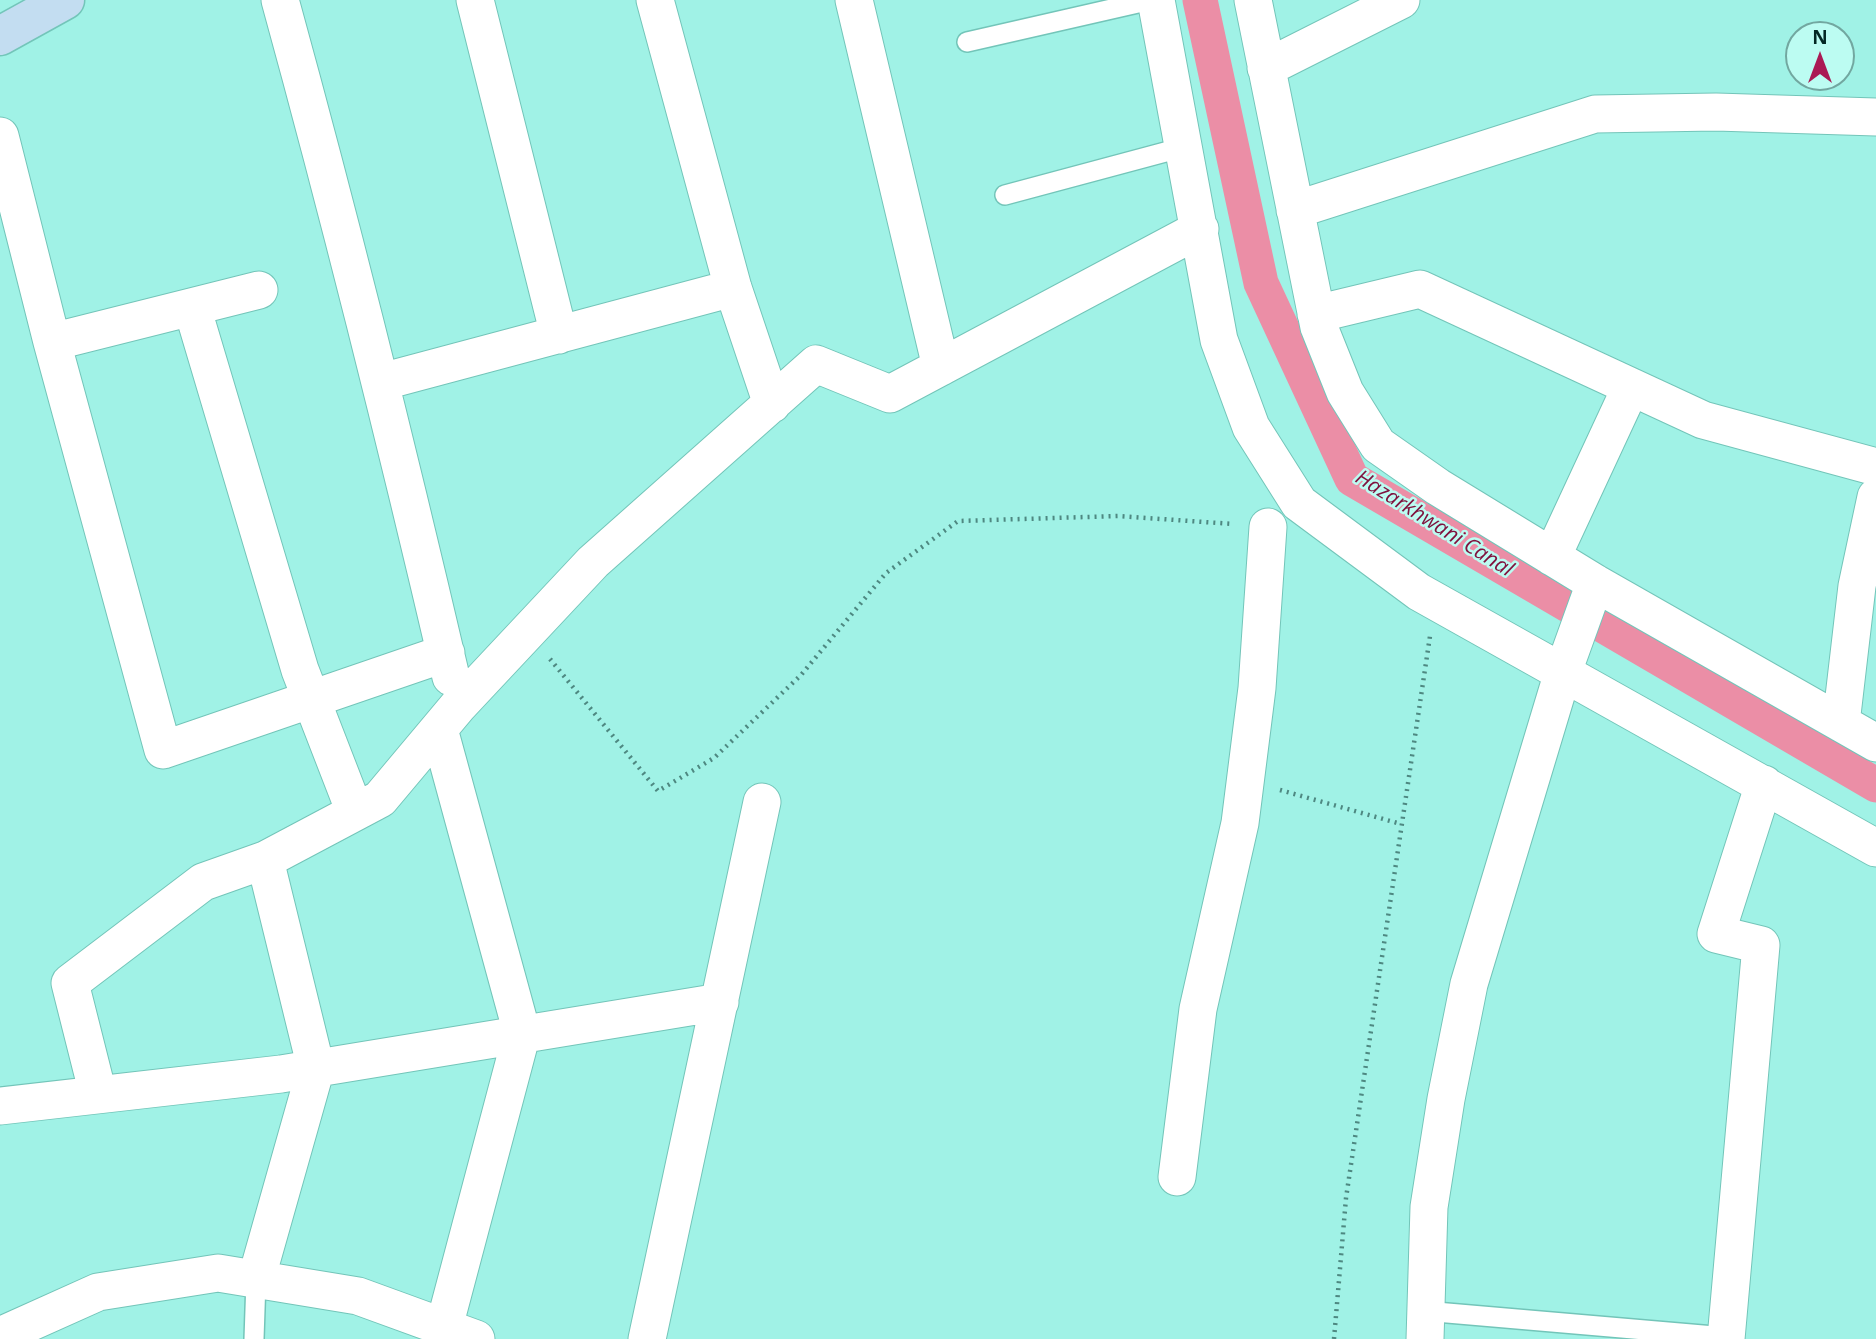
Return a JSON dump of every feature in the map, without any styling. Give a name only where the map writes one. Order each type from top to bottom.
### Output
[{"type":"street","points":[[0,36],[65,0]]},
{"type":"street","points":[[0,1336],[98,1292],[218,1273],[358,1296],[460,1333],[522,1033],[449,717],[446,653],[336,204],[280,0]]},
{"type":"street","points":[[475,0],[559,335]]},
{"type":"street","points":[[655,0],[733,288],[772,404]]},
{"type":"street","points":[[854,0],[941,367]]},
{"type":"street","points":[[1156,0],[1219,340],[1251,427],[1299,503],[1419,592],[1876,848]]},
{"type":"street","points":[[1253,0],[1319,327],[1345,392],[1378,445],[1438,487],[1595,584],[1876,743]]},
{"type":"street","points":[[1266,68],[1401,0]]},
{"type":"street","points":[[1295,210],[1595,114],[1716,112],[1876,117]]},
{"type":"street","points":[[0,136],[52,342],[163,750],[446,653]]},
{"type":"street","points":[[98,1094],[70,983],[203,882],[265,860],[380,799],[449,717],[593,562],[816,364],[890,394],[1200,229]]},
{"type":"street","points":[[381,382],[733,288]]},
{"type":"street","points":[[1316,314],[1420,289],[1703,420],[1876,467]]},
{"type":"street","points":[[52,342],[259,290]]},
{"type":"street","points":[[192,307],[300,670],[355,812]]},
{"type":"street","points":[[1552,557],[1631,387]]},
{"type":"street","points":[[1841,723],[1857,586],[1876,498]]},
{"type":"street","points":[[1177,1177],[1198,1009],[1240,823],[1256,688],[1268,527]]},
{"type":"street","points":[[1424,1325],[1429,1207],[1446,1099],[1469,984],[1564,671],[1595,584]]},
{"type":"street","points":[[1726,1338],[1761,945],[1716,934],[1764,784]]},
{"type":"street","points":[[647,1339],[762,802]]},
{"type":"street","points":[[256,1280],[316,1068],[265,860]]},
{"type":"street","points":[[0,1106],[281,1074],[720,1002]]},
{"type":"lane","points":[[967,42],[1150,0]]},
{"type":"lane","points":[[1005,195],[1184,147]]},
{"type":"lane","points":[[254,1339],[256,1280]]},
{"type":"lane","points":[[1424,1325],[1726,1338]]},
{"type":"path","points":[[528,631],[658,791],[714,758],[801,676],[886,573],[958,521],[1118,516],[1268,527]]},
{"type":"path","points":[[1334,1339],[1346,1198],[1436,601]]},
{"type":"path","points":[[1245,780],[1401,824]]},
{"type":"waterway","name":"Hazarkhwani Canal","points":[[1200,0],[1261,283],[1352,479],[1876,785]]}]
